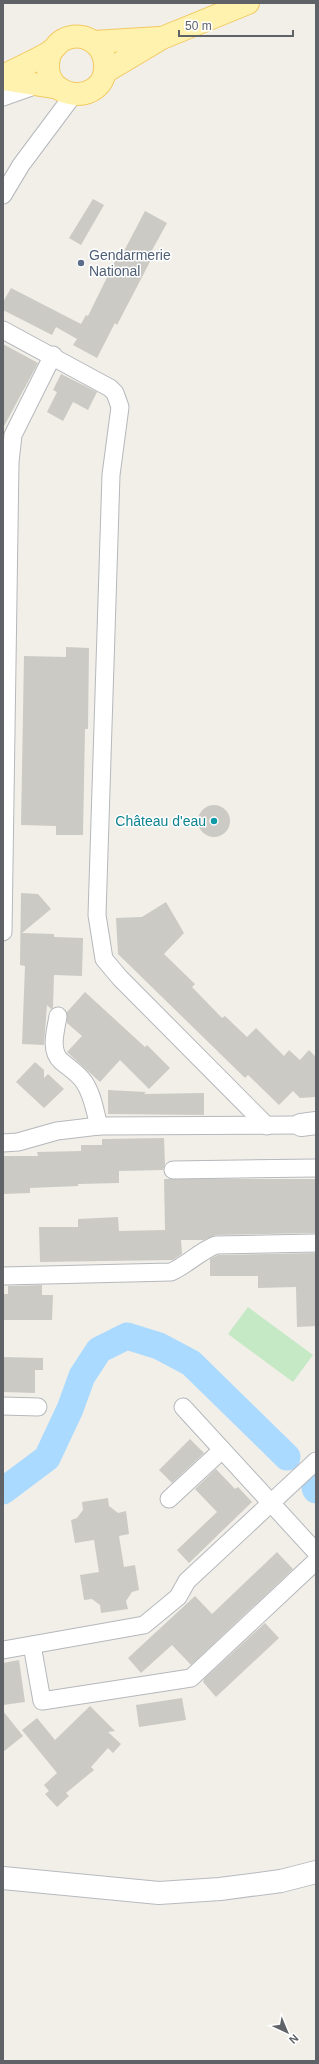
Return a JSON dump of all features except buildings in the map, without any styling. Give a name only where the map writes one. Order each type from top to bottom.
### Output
[{"type":"main road","points":[[3,79],[66,91],[90,91],[97,86],[105,72],[162,38],[248,3]]},
{"type":"main road","points":[[3,76],[51,51],[63,40],[71,37],[79,36],[94,42],[162,38]]},
{"type":"main road","points":[[94,42],[104,56],[105,72]]},
{"type":"main road","points":[[51,51],[48,59],[48,71],[53,82],[66,91]]},
{"type":"main road","points":[[3,1878],[159,1893],[220,1889],[281,1882],[316,1872]]},
{"type":"street","points":[[3,97],[37,85]]},
{"type":"street","points":[[3,195],[66,91]]},
{"type":"street","points":[[3,330],[110,388],[115,393],[120,407],[111,475],[98,907],[99,936],[104,959],[120,978],[267,1126]]},
{"type":"street","points":[[3,932],[4,779],[10,462],[13,435],[53,356]]},
{"type":"street","points":[[58,1016],[54,1045],[56,1052],[60,1060],[76,1072],[84,1082],[90,1094],[99,1126]]},
{"type":"street","points":[[3,1143],[18,1142],[57,1131],[99,1126],[267,1126],[309,1124]]},
{"type":"street","points":[[172,1170],[316,1168]]},
{"type":"street","points":[[3,1276],[171,1272],[184,1266],[207,1248],[216,1245],[316,1243]]},
{"type":"street","points":[[3,1406],[38,1407]]},
{"type":"street","points":[[183,1407],[316,1552]]},
{"type":"street","points":[[169,1499],[222,1450]]},
{"type":"street","points":[[3,1650],[144,1625],[178,1597],[186,1581],[316,1461]]},
{"type":"street","points":[[32,1645],[42,1701],[192,1678],[316,1561]]},
{"type":"green space","points":[[248,1307],[313,1355],[293,1382],[228,1334]]},
{"type":"waterway","points":[[3,1491],[47,1458],[70,1409],[82,1376],[99,1350],[127,1336],[159,1346],[191,1363],[287,1457]]},
{"type":"place","name":"Gendarmerie National","points":[[81,263]]},
{"type":"place","name":"Château d'eau","points":[[214,821]]}]
